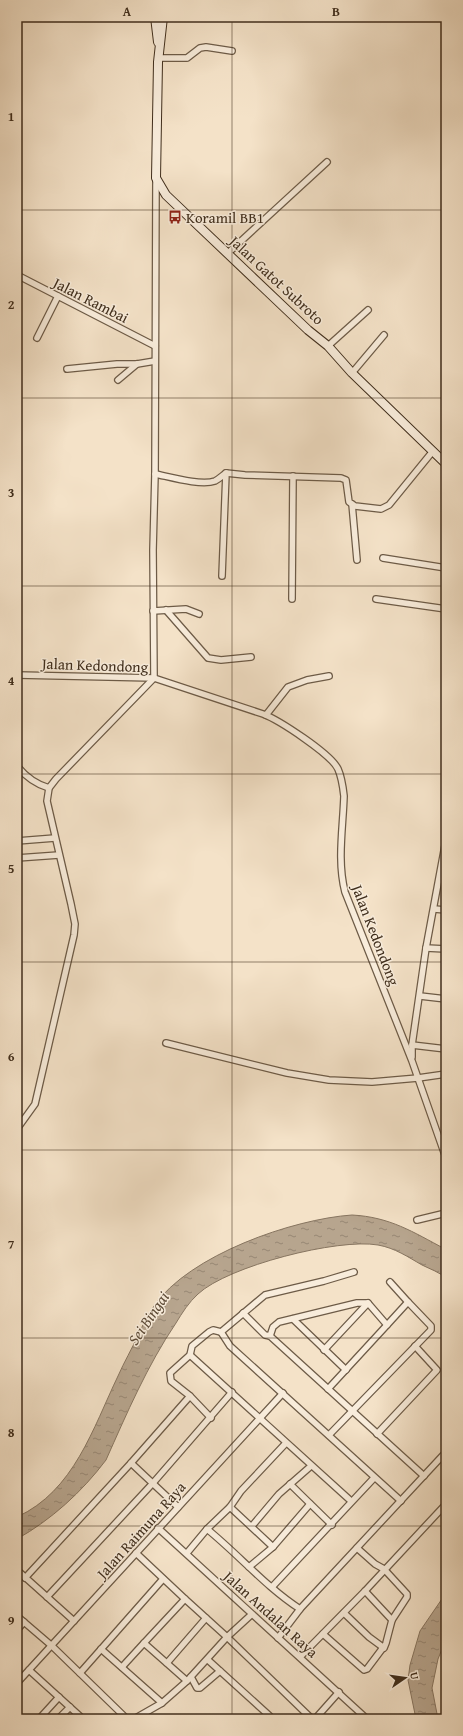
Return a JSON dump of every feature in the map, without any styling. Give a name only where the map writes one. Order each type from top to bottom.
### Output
[{"type":"main road","points":[[155,17],[159,57]]},
{"type":"main road","points":[[156,178],[159,57],[163,17]]},
{"type":"main road","name":"Jalan Gatot Subroto","points":[[156,178],[170,199],[308,330],[328,346],[352,373],[446,464]]},
{"type":"street","points":[[159,57],[187,58],[196,50],[206,47],[232,51]]},
{"type":"street","points":[[228,253],[327,162]]},
{"type":"street","points":[[17,1129],[35,1104],[74,935],[74,924],[47,801],[49,788],[90,742],[154,678],[153,611],[156,178]]},
{"type":"street","name":"Jalan Rambai","points":[[17,276],[155,346]]},
{"type":"street","points":[[37,338],[58,296]]},
{"type":"street","points":[[328,346],[368,310]]},
{"type":"street","points":[[352,373],[384,335]]},
{"type":"street","points":[[67,369],[117,364],[137,364],[155,361]]},
{"type":"street","points":[[118,380],[137,364]]},
{"type":"street","points":[[155,474],[197,482],[210,482],[217,480],[226,473],[245,476],[341,478],[346,480],[349,502],[354,506],[381,509],[387,507],[433,451]]},
{"type":"street","points":[[222,576],[226,473]]},
{"type":"street","points":[[292,476],[292,599]]},
{"type":"street","points":[[352,504],[357,560]]},
{"type":"street","points":[[383,558],[446,568]]},
{"type":"street","points":[[376,599],[446,609]]},
{"type":"street","points":[[153,611],[186,609],[199,614]]},
{"type":"street","points":[[166,610],[208,658],[221,660],[251,657]]},
{"type":"street","name":"Jalan Kedondong","points":[[17,675],[154,678],[266,715],[276,720],[322,753],[337,768],[343,786],[344,796],[341,878],[345,892],[412,1061],[446,1158]]},
{"type":"street","points":[[266,715],[288,687],[306,680],[329,676]]},
{"type":"street","points":[[17,766],[36,784],[49,788]]},
{"type":"street","points":[[17,841],[55,838]]},
{"type":"street","points":[[412,1061],[412,1045],[426,948],[446,840]]},
{"type":"street","points":[[17,858],[59,854]]},
{"type":"street","points":[[434,909],[446,910]]},
{"type":"street","points":[[426,948],[446,949]]},
{"type":"street","points":[[420,996],[446,999]]},
{"type":"street","points":[[166,1043],[287,1073],[329,1080],[372,1082],[446,1074]]},
{"type":"street","points":[[412,1045],[446,1049]]},
{"type":"street","points":[[417,1220],[446,1213]]},
{"type":"street","points":[[222,1332],[265,1295],[324,1281],[354,1272]]},
{"type":"street","points":[[329,1435],[432,1327],[390,1282]]},
{"type":"street","points":[[328,1389],[408,1302]]},
{"type":"street","points":[[270,1336],[273,1328],[279,1322],[357,1303],[368,1303],[387,1325]]},
{"type":"street","points":[[324,1350],[368,1303]]},
{"type":"street","points":[[243,1313],[265,1335],[270,1336],[424,1476]]},
{"type":"street","points":[[293,1319],[346,1370]]},
{"type":"street","points":[[211,1418],[190,1396],[173,1383],[170,1374],[190,1355],[192,1346],[205,1334],[213,1330],[222,1332],[230,1346],[401,1501]]},
{"type":"street","points":[[377,1434],[437,1370],[415,1346]]},
{"type":"street","points":[[190,1355],[351,1501]]},
{"type":"street","points":[[47,1597],[154,1483],[232,1392]]},
{"type":"street","name":"Jalan Raimuna Raya","points":[[17,1683],[282,1393]]},
{"type":"street","points":[[25,1578],[131,1463],[190,1396]]},
{"type":"street","points":[[187,1554],[207,1529],[230,1507],[241,1491],[286,1443]]},
{"type":"street","points":[[278,1638],[300,1609],[446,1452]]},
{"type":"street","points":[[131,1463],[178,1507]]},
{"type":"street","points":[[252,1526],[290,1484],[311,1466]]},
{"type":"street","points":[[272,1587],[332,1525],[351,1501],[374,1478]]},
{"type":"street","points":[[290,1484],[332,1525]]},
{"type":"street","points":[[249,1567],[273,1547],[310,1504]]},
{"type":"street","points":[[300,1657],[365,1591],[446,1504]]},
{"type":"street","points":[[230,1507],[273,1547]]},
{"type":"street","name":"Jalan Andalan Raya","points":[[158,1528],[251,1615],[300,1657],[367,1719]]},
{"type":"street","points":[[207,1529],[241,1557],[249,1567],[286,1600],[300,1609]]},
{"type":"street","points":[[323,1634],[364,1670],[367,1669],[386,1643],[392,1620],[407,1597],[407,1594],[384,1569],[375,1564],[357,1548]]},
{"type":"street","points":[[136,1553],[184,1599],[227,1637],[312,1719]]},
{"type":"street","points":[[17,1570],[74,1621]]},
{"type":"street","points":[[80,1673],[163,1579]]},
{"type":"street","points":[[365,1591],[392,1620]]},
{"type":"street","points":[[122,1667],[184,1599]]},
{"type":"street","points":[[344,1613],[382,1649]]},
{"type":"street","points":[[134,1719],[162,1703],[189,1679],[208,1660],[227,1637],[251,1615]]},
{"type":"street","points":[[17,1616],[52,1646],[129,1719]]},
{"type":"street","points":[[166,1663],[206,1618]]},
{"type":"street","points":[[17,1630],[24,1622]]},
{"type":"street","points":[[144,1643],[166,1663],[189,1679],[197,1688],[200,1688],[220,1671]]},
{"type":"street","points":[[102,1649],[162,1703]]},
{"type":"street","points":[[208,1660],[273,1719]]},
{"type":"street","points":[[29,1670],[83,1719]]},
{"type":"street","points":[[315,1719],[339,1692]]},
{"type":"street","points":[[39,1719],[59,1697]]},
{"type":"street","points":[[58,1719],[70,1707]]},
{"type":"water","name":"Sei Bingai","points":[[352,1215],[366,1216],[401,1226],[445,1249],[446,1278],[390,1248],[378,1245],[360,1244],[311,1250],[284,1256],[258,1264],[213,1284],[192,1300],[166,1339],[138,1390],[106,1460],[97,1472],[54,1514],[17,1539],[17,1517],[37,1506],[53,1491],[67,1475],[80,1456],[148,1316],[154,1306],[170,1288],[191,1271],[216,1256],[244,1243],[273,1232],[301,1224],[328,1218]]},
{"type":"water","points":[[446,1593],[446,1639],[438,1659],[432,1688],[438,1719],[416,1719],[408,1680],[410,1665],[420,1631]]},
{"type":"place","name":"Koramil BB1","points":[[175,217]]}]
